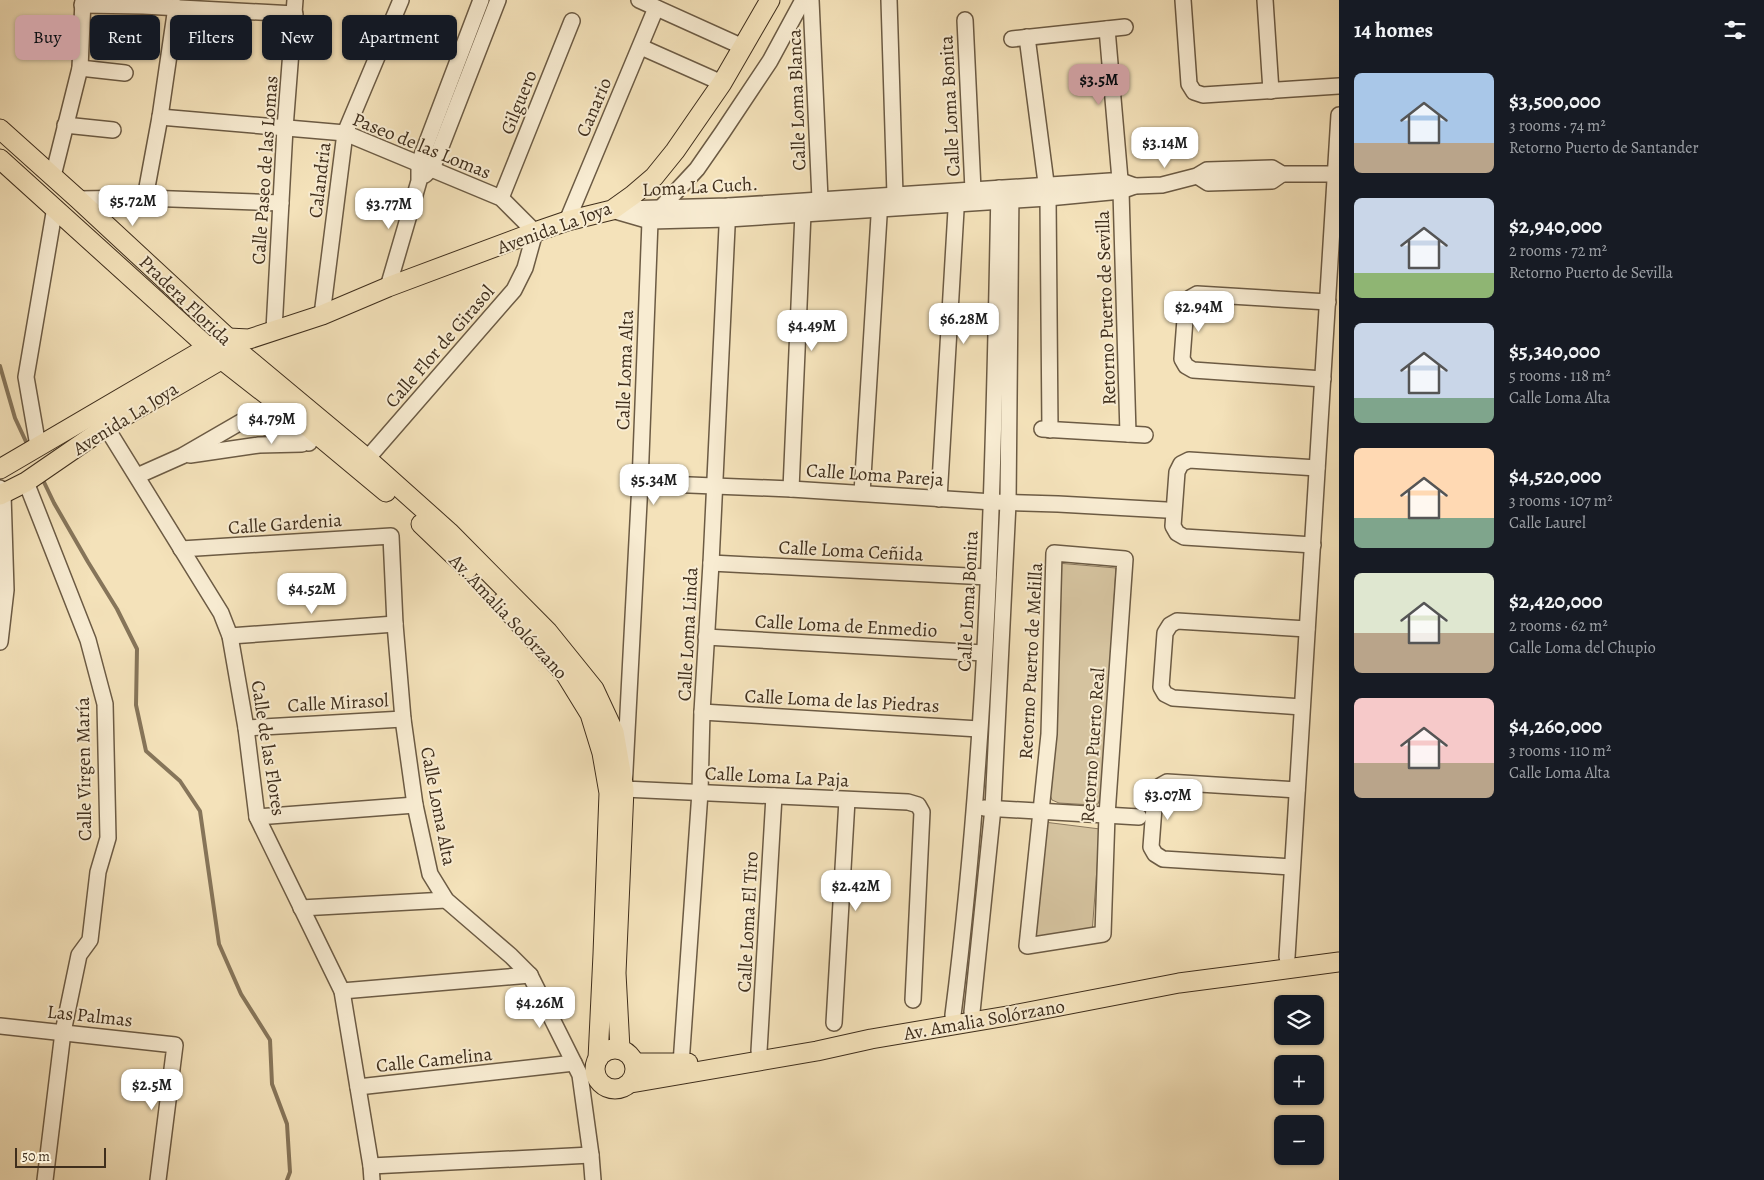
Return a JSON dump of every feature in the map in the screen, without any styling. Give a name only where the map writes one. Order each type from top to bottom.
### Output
[{"type":"main road","name":"Avenida La Joya","points":[[0,469],[33,449],[229,347],[322,315],[388,287],[535,232],[612,210],[654,177],[675,151],[722,83],[770,0]]},
{"type":"main road","name":"Pradera Florida","points":[[0,130],[78,198],[229,347]]},
{"type":"main road","name":"Pradera Florida","points":[[0,159],[55,207],[229,347]]},
{"type":"main road","name":"Avenida La Joya","points":[[1,492],[35,476],[229,347]]},
{"type":"main road","name":"Av. Amalia Solórzano","points":[[229,347],[363,455],[449,532],[548,632],[594,689],[614,732],[624,789],[616,973],[620,1050]]},
{"type":"main road","name":"Av. Amalia Solórzano","points":[[229,347],[308,427],[388,494],[438,540],[512,614],[566,675],[590,714],[602,752],[609,793],[598,1059]]},
{"type":"main road","name":"Av. Amalia Solórzano","points":[[635,1063],[681,1064],[972,1012],[1077,990],[1182,972],[1339,950]]},
{"type":"main road","name":"Av. Amalia Solórzano","points":[[631,1083],[1013,1015],[1180,983],[1339,962]]},
{"type":"main road","points":[[613,1049],[620,1050],[627,1052],[635,1063],[634,1077],[631,1083],[619,1089],[606,1087],[601,1083],[595,1072],[598,1059],[607,1051],[613,1049]]},
{"type":"street","name":"Calandria","points":[[322,315],[345,133],[401,0]]},
{"type":"street","points":[[426,166],[482,0]]},
{"type":"street","points":[[388,287],[419,181],[498,0]]},
{"type":"street","points":[[639,0],[743,47]]},
{"type":"street","points":[[650,221],[659,208],[697,168],[722,133],[770,61],[803,0]]},
{"type":"street","name":"Calle Loma Blanca","points":[[812,0],[820,199]]},
{"type":"street","points":[[889,0],[896,195]]},
{"type":"street","points":[[1183,0],[1189,84],[1194,92],[1203,95],[1339,86]]},
{"type":"street","points":[[1265,0],[1271,91]]},
{"type":"street","name":"Calle Paseo de las Lomas","points":[[53,176],[80,68],[83,2],[143,3],[176,8],[295,7],[285,128],[274,330]]},
{"type":"street","points":[[145,198],[160,117],[176,8]]},
{"type":"street","name":"Canario","points":[[567,222],[656,8]]},
{"type":"street","name":"Calle Loma Bonita","points":[[965,20],[973,190]]},
{"type":"street","name":"Gilguero","points":[[502,198],[572,21]]},
{"type":"street","points":[[1107,29],[1126,27]]},
{"type":"street","name":"Retorno Puerto de Sevilla","points":[[1128,434],[1126,186],[1107,29],[1019,38],[1047,191],[1046,429],[1128,434],[1145,435]]},
{"type":"street","points":[[640,47],[722,83]]},
{"type":"street","points":[[80,68],[125,74]]},
{"type":"street","points":[[1287,957],[1328,302],[1338,174],[1339,115]]},
{"type":"street","name":"Paseo de las Lomas","points":[[160,117],[345,133],[502,198],[535,232]]},
{"type":"street","points":[[65,125],[113,130]]},
{"type":"street","name":"Loma La Cuch.","points":[[612,210],[659,208],[803,214],[880,202],[1162,185],[1197,176],[1208,183],[1272,181],[1282,174],[1338,174]]},
{"type":"street","name":"Loma La Cuch.","points":[[612,210],[650,221],[820,199],[880,202],[896,195],[957,197],[973,190],[1005,194]]},
{"type":"street","name":"Calle Loma Bonita","points":[[953,1015],[975,807],[993,502],[1005,194]]},
{"type":"street","name":"Calle Loma Bonita","points":[[972,1012],[994,808],[1008,503],[1005,194]]},
{"type":"street","points":[[939,499],[957,197]]},
{"type":"street","points":[[78,198],[145,198],[281,204]]},
{"type":"street","points":[[862,493],[880,202]]},
{"type":"street","points":[[33,449],[26,377],[55,207]]},
{"type":"street","name":"Calle Loma Linda","points":[[681,1064],[700,792],[702,712],[728,212]]},
{"type":"street","points":[[791,489],[803,214]]},
{"type":"street","name":"Calle Loma Alta","points":[[624,789],[640,483],[650,221]]},
{"type":"street","name":"Calle Flor de Girasol","points":[[373,452],[514,290],[525,268],[535,232]]},
{"type":"street","points":[[1323,379],[1193,370],[1186,366],[1182,359],[1186,306],[1190,298],[1198,294],[1328,302]]},
{"type":"street","points":[[137,476],[182,456],[246,419],[309,443],[259,445],[182,456]]},
{"type":"street","name":"Calle de las Flores","points":[[106,427],[221,614],[230,636],[246,728],[257,817],[342,991],[372,1173]]},
{"type":"street","points":[[1313,546],[1184,537],[1177,533],[1173,526],[1177,472],[1181,464],[1189,460],[1318,468]]},
{"type":"street","name":"Calle Virgen María","points":[[35,476],[88,640],[105,704],[108,838],[98,872],[90,940],[79,954],[63,1032],[45,1180]]},
{"type":"street","name":"Calle Loma Pareja","points":[[640,483],[791,489],[1008,503],[1166,510]]},
{"type":"street","points":[[0,642],[3,590],[1,492]]},
{"type":"street","name":"Calle Loma Alta","points":[[391,536],[395,624],[403,719],[415,805],[430,874],[446,900],[511,956],[530,975],[580,1076],[593,1180]]},
{"type":"street","name":"Calle Gardenia","points":[[181,549],[391,536]]},
{"type":"street","name":"Retorno Puerto de Melilla","points":[[1040,811],[1049,734],[1054,553],[1125,559]]},
{"type":"street","name":"Retorno Puerto Real","points":[[1040,811],[1027,946],[1103,934],[1107,815],[1125,559]]},
{"type":"street","name":"Calle Loma Ceñida","points":[[711,563],[988,577]]},
{"type":"street","points":[[1302,707],[1172,698],[1165,694],[1161,687],[1165,633],[1177,621],[1307,629]]},
{"type":"street","points":[[230,636],[395,624]]},
{"type":"street","name":"Calle Loma de Enmedio","points":[[706,637],[984,653]]},
{"type":"street","name":"Calle Loma de las Piedras","points":[[702,712],[979,729]]},
{"type":"street","name":"Calle Mirasol","points":[[246,728],[403,719]]},
{"type":"street","points":[[1292,867],[1163,859],[1156,854],[1152,847],[1155,794],[1160,786],[1167,782],[1297,790]]},
{"type":"street","name":"Calle Loma La Paja","points":[[624,789],[908,802],[918,806],[922,812],[913,1000]]},
{"type":"street","name":"Calle Loma El Tiro","points":[[759,1051],[774,796]]},
{"type":"street","points":[[834,1023],[848,800]]},
{"type":"street","points":[[257,817],[415,805]]},
{"type":"street","points":[[975,807],[1139,817]]},
{"type":"street","points":[[301,908],[446,900]]},
{"type":"street","points":[[342,991],[530,975]]},
{"type":"street","name":"Las Palmas","points":[[0,1026],[175,1045],[158,1180]]},
{"type":"street","name":"Calle Camelina","points":[[358,1087],[574,1063]]},
{"type":"street","points":[[372,1173],[591,1155]]},
{"type":"shaded area","points":[[1057,563],[1116,568],[1105,751],[1100,798],[1098,804],[1093,805],[1059,803],[1052,800],[1050,795],[1056,734]]},
{"type":"shaded area","points":[[1044,822],[1100,829],[1092,933],[1033,941]]},
{"type":"waterway","points":[[0,366],[15,418],[28,446]]},
{"type":"waterway","points":[[42,478],[54,503],[117,609],[137,649],[136,705],[146,751],[180,781],[200,811],[219,944],[241,994],[270,1040],[272,1084],[287,1124],[290,1172],[287,1180]]}]
